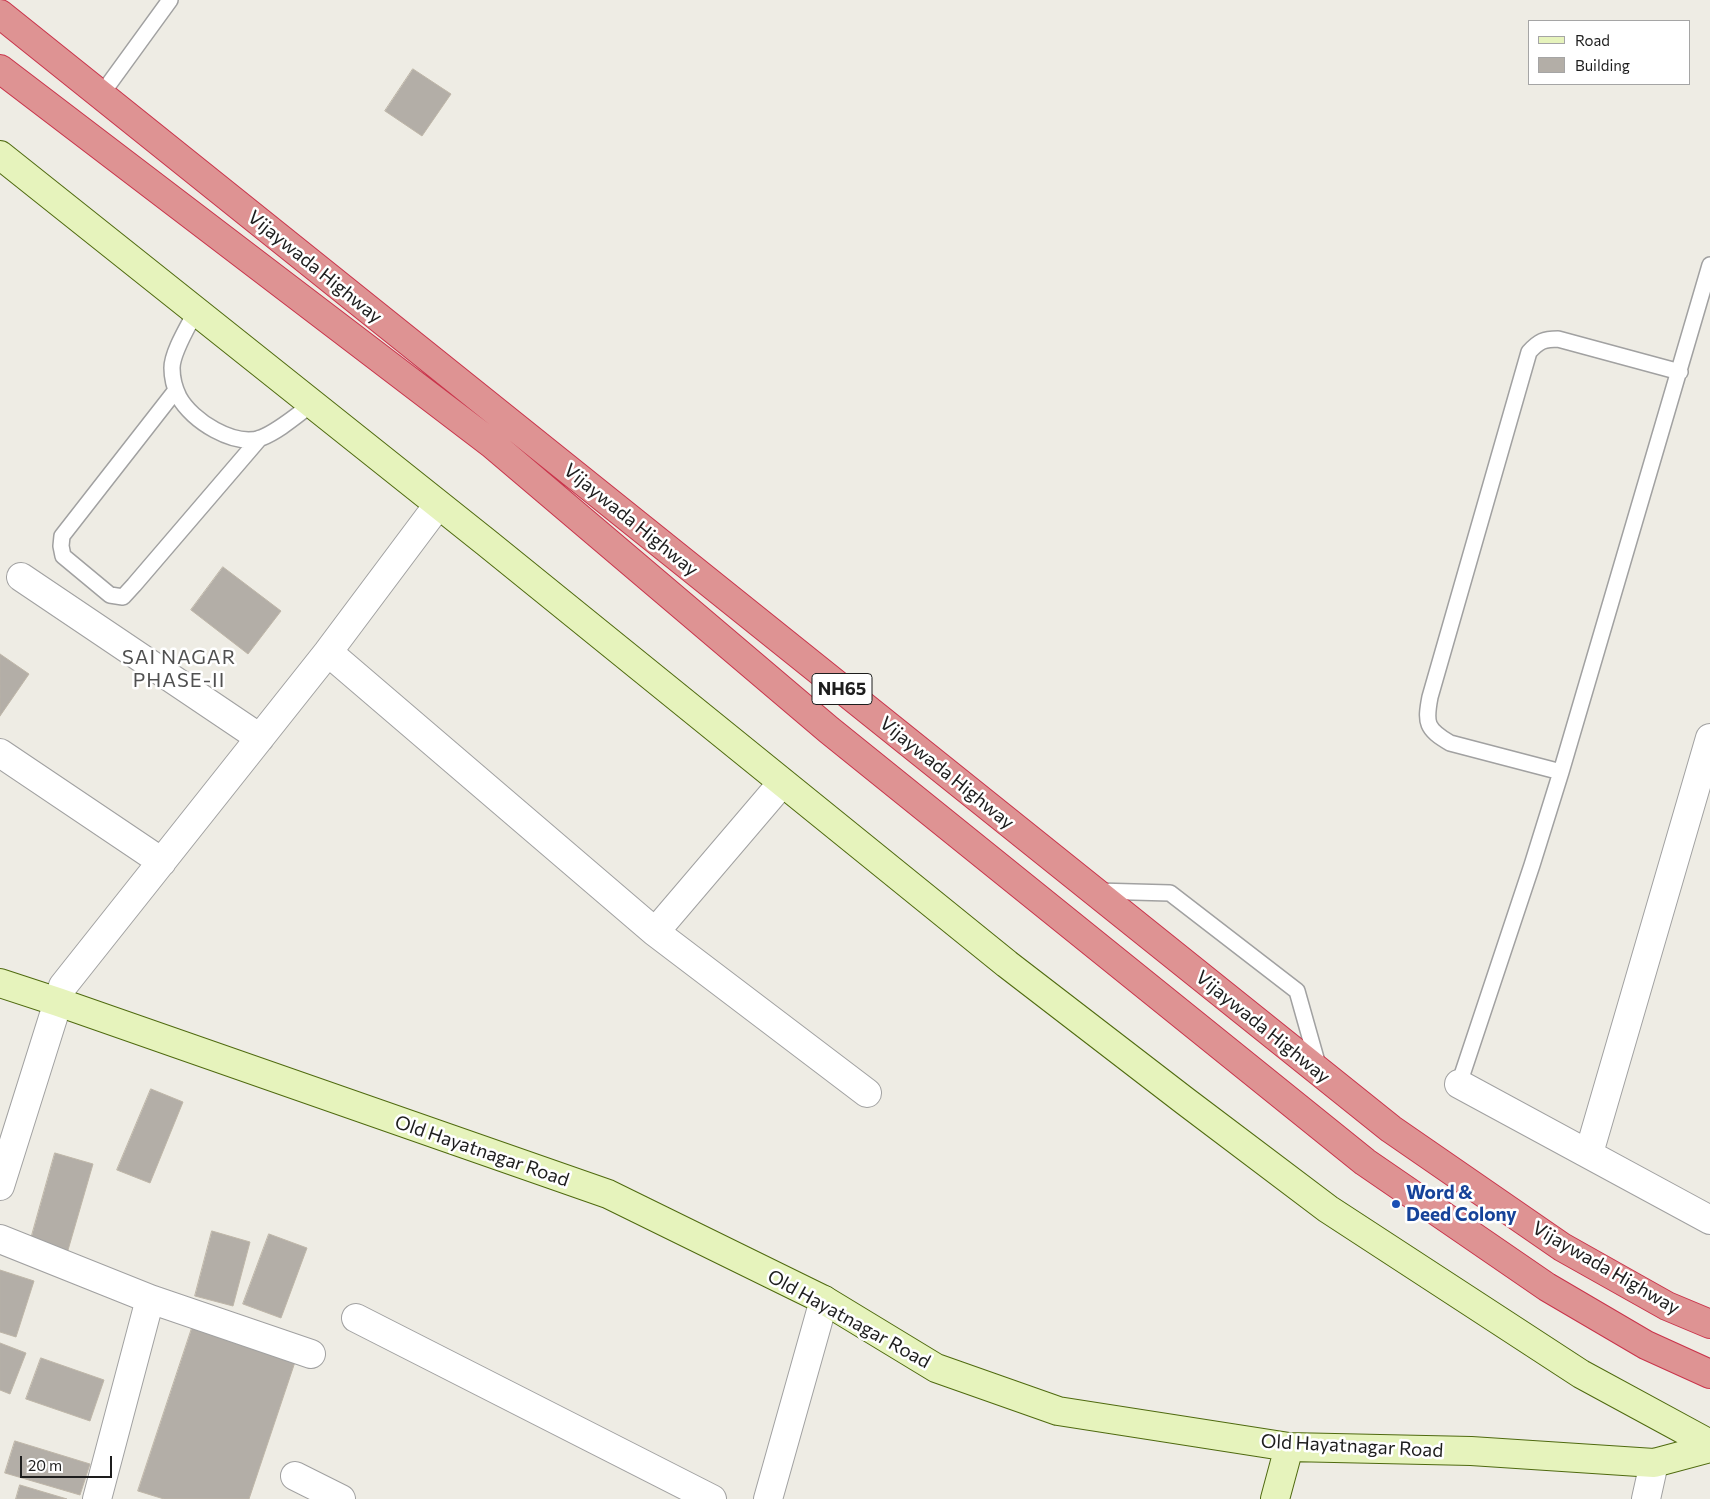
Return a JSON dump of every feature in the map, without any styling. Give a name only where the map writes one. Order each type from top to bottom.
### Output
[{"type":"highway","name":"Vijaywada Highway","points":[[0,14],[1390,1129],[1562,1247],[1667,1306],[1710,1324]]},
{"type":"highway","name":"Vijaywada Highway","points":[[0,69],[492,444],[829,730],[1365,1162],[1547,1287],[1646,1345],[1710,1374]]},
{"type":"street","points":[[0,155],[1007,964],[1328,1209],[1581,1374],[1710,1444]]},
{"type":"street","points":[[0,1186],[63,986],[328,652],[438,505]]},
{"type":"street","points":[[21,576],[260,738]]},
{"type":"street","points":[[328,652],[655,932],[867,1093]]},
{"type":"street","points":[[1589,1153],[1710,738]]},
{"type":"street","points":[[0,753],[162,862]]},
{"type":"street","points":[[655,932],[782,783]]},
{"type":"street","name":"Old Hayatnagar Road","points":[[0,983],[608,1194],[824,1300],[936,1368],[1058,1411],[1289,1447],[1472,1451],[1654,1462],[1710,1448]]},
{"type":"street","points":[[1459,1084],[1710,1220]]},
{"type":"street","points":[[0,1239],[150,1299],[311,1354]]},
{"type":"street","points":[[97,1499],[150,1299]]},
{"type":"street","points":[[768,1499],[824,1300]]},
{"type":"street","points":[[356,1318],[712,1499]]},
{"type":"street","points":[[1274,1499],[1289,1447]]},
{"type":"street","points":[[1646,1499],[1654,1462]]},
{"type":"street","points":[[295,1476],[341,1499]]},
{"type":"lane","points":[[102,95],[170,0]]},
{"type":"lane","points":[[1459,1084],[1561,772],[1680,372],[1710,264]]},
{"type":"lane","points":[[196,311],[176,352],[172,366],[176,390],[180,399],[192,413],[222,434],[246,440],[260,438],[276,430],[312,404]]},
{"type":"lane","points":[[1561,772],[1450,744],[1434,734],[1427,717],[1430,697],[1529,352],[1537,342],[1558,339],[1680,372]]},
{"type":"lane","points":[[176,390],[62,536],[63,556],[110,594],[123,596],[134,585],[260,438]]},
{"type":"lane","points":[[1093,890],[1170,893],[1297,990],[1320,1073]]},
{"type":"building","points":[[413,69],[451,94],[422,136],[385,111]]},
{"type":"building","points":[[223,567],[281,611],[248,654],[191,610]]},
{"type":"building","points":[[0,654],[29,674],[0,716]]},
{"type":"building","points":[[151,1089],[183,1102],[150,1183],[117,1170]]},
{"type":"building","points":[[55,1153],[93,1164],[66,1257],[29,1246]]},
{"type":"building","points":[[212,1231],[250,1242],[233,1306],[195,1296]]},
{"type":"building","points":[[269,1234],[307,1248],[281,1318],[243,1304]]},
{"type":"building","points":[[0,1270],[34,1281],[16,1337],[0,1332]]},
{"type":"building","points":[[192,1328],[295,1362],[249,1499],[164,1499],[138,1491]]},
{"type":"building","points":[[0,1343],[26,1353],[10,1394],[0,1390]]},
{"type":"building","points":[[41,1358],[104,1380],[90,1421],[26,1399]]},
{"type":"building","points":[[15,1441],[90,1464],[80,1495],[5,1473]]},
{"type":"building","points":[[20,1485],[67,1499],[16,1499]]},
{"type":"place","name":"Word & Deed Colony","points":[[1396,1204]]},
{"type":"district","name":"SAI NAGAR PHASE-II","points":[[179,668]]}]
